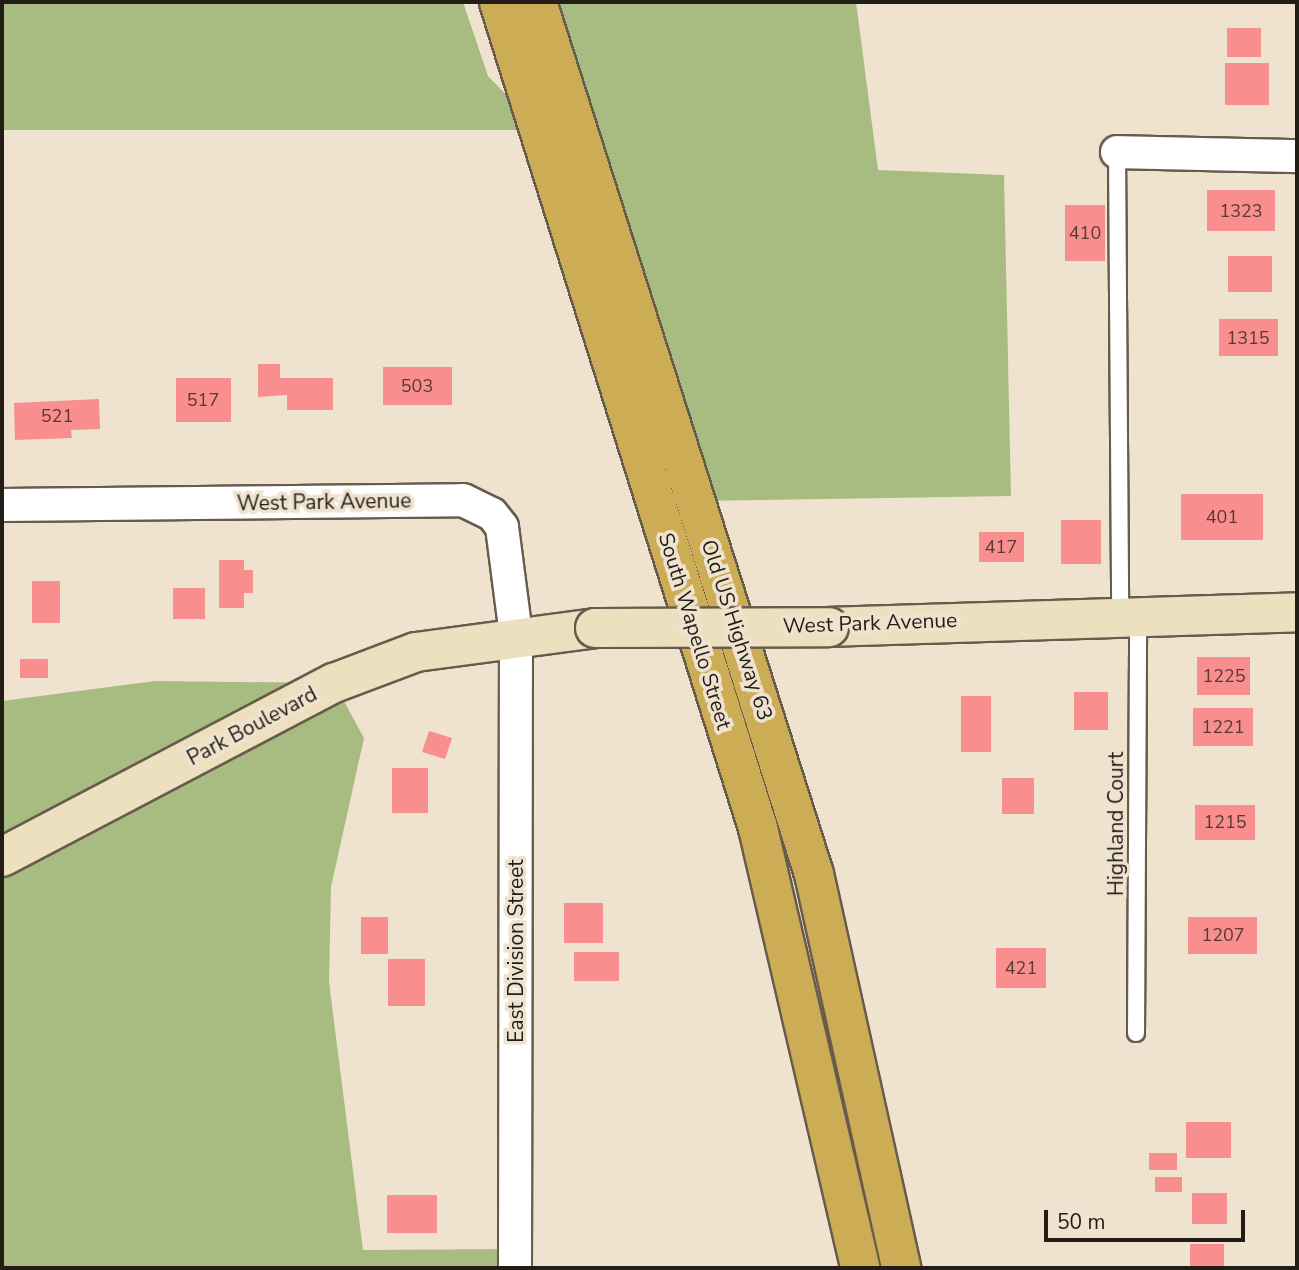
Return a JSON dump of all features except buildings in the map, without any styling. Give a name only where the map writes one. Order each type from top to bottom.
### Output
[{"type":"highway","name":"South Wapello Street","points":[[499,2],[758,828],[860,1268]]},
{"type":"highway","name":"Old US Highway 63","points":[[537,2],[814,874],[901,1268]]},
{"type":"main road","name":"West Park Avenue","points":[[516,635],[595,628],[829,627],[1297,612]]},
{"type":"main road","name":"Park Boulevard","points":[[2,857],[334,683],[416,652],[516,635]]},
{"type":"street","points":[[1117,152],[1297,156]]},
{"type":"street","name":"West Park Avenue","points":[[2,505],[463,500],[492,514],[502,527],[516,635]]},
{"type":"street","name":"East Division Street","points":[[515,1268],[516,635]]},
{"type":"lane","name":"Highland Court","points":[[1117,152],[1136,1033]]},
{"type":"green space","points":[[2,2],[463,2],[488,76],[540,130],[2,130]]},
{"type":"green space","points":[[537,2],[856,2],[878,170],[1004,175],[1011,496],[696,501]]},
{"type":"green space","points":[[155,681],[334,683],[364,738],[331,887],[329,982],[363,1250],[515,1249],[515,1268],[2,1268],[2,701]]}]
